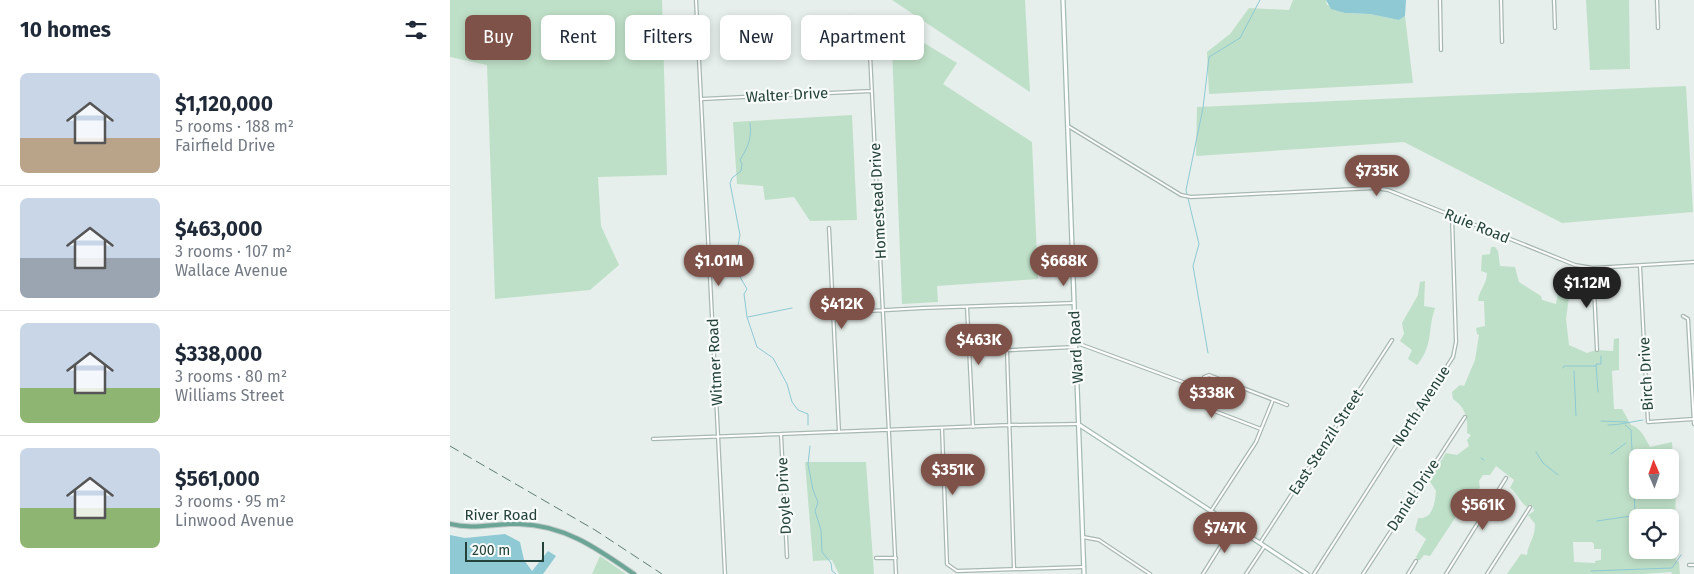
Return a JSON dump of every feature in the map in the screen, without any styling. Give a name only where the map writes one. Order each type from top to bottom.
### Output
[{"type":"main road","name":"Ward Road","points":[[1063,0],[1084,574]]},
{"type":"main road","points":[[1078,424],[1307,574]]},
{"type":"main road","name":"River Road","points":[[450,524],[460,527],[520,524],[552,528],[578,537],[634,574]]},
{"type":"street","name":"Witmer Road","points":[[696,0],[725,574]]},
{"type":"street","points":[[1440,0],[1441,50]]},
{"type":"street","points":[[1500,0],[1502,42]]},
{"type":"street","points":[[1554,0],[1555,28]]},
{"type":"street","points":[[1657,0],[1658,28]]},
{"type":"street","name":"Homestead Drive","points":[[870,60],[896,574]]},
{"type":"street","name":"Walter Drive","points":[[702,99],[872,91]]},
{"type":"street","name":"Ruie Road","points":[[1068,126],[1181,195],[1375,188],[1388,190],[1575,266],[1593,268],[1694,262]]},
{"type":"street","name":"North Avenue","points":[[1314,574],[1452,357],[1456,342],[1452,216]]},
{"type":"street","points":[[829,228],[839,432]]},
{"type":"street","name":"Birch Drive","points":[[1640,266],[1648,422],[1694,419]]},
{"type":"street","points":[[1593,268],[1597,350]]},
{"type":"street","points":[[833,313],[1074,303]]},
{"type":"street","points":[[967,307],[973,427]]},
{"type":"street","points":[[1682,316],[1688,319],[1694,424]]},
{"type":"street","name":"East Stenzil Street","points":[[1246,574],[1262,544],[1392,340]]},
{"type":"street","points":[[1076,343],[1199,388]]},
{"type":"street","points":[[970,352],[1076,347]]},
{"type":"street","points":[[1007,350],[1014,569]]},
{"type":"street","points":[[1261,429],[1196,404],[1195,401],[1204,377],[1209,375],[1287,406]]},
{"type":"street","points":[[1211,511],[1256,442],[1273,400]]},
{"type":"street","name":"Daniel Drive","points":[[1363,574],[1464,417]]},
{"type":"street","points":[[653,439],[1078,424]]},
{"type":"street","points":[[942,428],[947,564],[957,571],[1084,566]]},
{"type":"street","name":"Doyle Drive","points":[[781,434],[787,557]]},
{"type":"street","points":[[1446,574],[1506,478]]},
{"type":"street","points":[[1487,574],[1530,507]]},
{"type":"street","points":[[1203,574],[1233,526]]},
{"type":"street","points":[[1082,537],[1099,540],[1150,574]]},
{"type":"street","points":[[876,558],[896,558]]},
{"type":"street","points":[[1408,574],[1416,561]]},
{"type":"street","points":[[1689,565],[1694,565]]},
{"type":"green space","points":[[450,0],[662,0],[662,15],[625,15],[625,60],[664,60],[667,175],[598,177],[601,226],[619,265],[590,290],[495,299],[487,65],[450,57]]},
{"type":"green space","points":[[892,0],[1025,0],[1030,92],[924,21],[924,15],[914,15]]},
{"type":"green space","points":[[1293,0],[1326,0],[1327,5],[1345,13],[1370,14],[1399,20],[1405,16],[1413,83],[1209,94],[1207,52],[1230,34],[1249,8],[1289,10]]},
{"type":"green space","points":[[1586,0],[1629,0],[1630,69],[1590,70]]},
{"type":"green space","points":[[924,43],[957,63],[943,84],[1032,142],[1038,279],[937,286],[938,302],[902,304],[892,60],[924,60]]},
{"type":"green space","points":[[1686,86],[1693,212],[1562,223],[1404,142],[1196,156],[1197,107]]},
{"type":"green space","points":[[852,115],[857,220],[810,221],[794,197],[765,200],[763,186],[737,184],[733,122]]},
{"type":"green space","points":[[1491,247],[1495,247],[1498,251],[1500,266],[1515,267],[1519,282],[1541,296],[1542,300],[1556,304],[1559,287],[1570,290],[1566,319],[1569,345],[1587,353],[1596,350],[1613,351],[1614,339],[1619,338],[1619,370],[1612,371],[1614,409],[1622,409],[1631,425],[1640,431],[1650,447],[1672,442],[1672,449],[1629,449],[1629,499],[1676,499],[1675,509],[1629,509],[1629,559],[1676,559],[1679,562],[1680,574],[1672,574],[1671,572],[1643,574],[1507,574],[1521,554],[1527,555],[1535,524],[1528,515],[1534,511],[1530,504],[1527,507],[1522,503],[1510,488],[1514,480],[1496,466],[1490,475],[1483,475],[1479,481],[1480,488],[1470,496],[1472,503],[1461,509],[1430,556],[1424,555],[1420,560],[1417,560],[1416,557],[1426,539],[1415,530],[1418,518],[1423,518],[1430,513],[1435,500],[1436,491],[1429,480],[1446,453],[1457,455],[1469,446],[1467,440],[1471,435],[1467,433],[1465,414],[1461,406],[1453,399],[1452,392],[1460,385],[1464,386],[1475,360],[1479,335],[1476,328],[1485,326],[1484,301],[1478,301],[1487,273],[1481,271],[1482,255],[1490,254]],"holes":[[[1573,542],[1592,542],[1594,549],[1601,549],[1601,560],[1595,561],[1595,563],[1574,562]]]},
{"type":"green space","points":[[1425,281],[1424,306],[1435,308],[1428,344],[1417,365],[1408,359],[1412,350],[1400,341],[1404,334],[1402,323],[1418,295],[1420,282]]},
{"type":"green space","points":[[805,462],[866,462],[874,574],[839,574],[832,560],[813,561]]},
{"type":"green space","points":[[600,556],[626,574],[592,574]]},
{"type":"water","points":[[1326,0],[1406,0],[1405,16],[1399,20],[1370,14],[1345,13],[1331,9]]},
{"type":"water","points":[[505,534],[520,542],[524,560],[532,571],[548,551],[556,556],[543,574],[450,574],[450,535],[465,538]]},
{"type":"waterway","points":[[1208,353],[1193,266],[1199,244],[1186,190],[1203,108],[1209,57],[1240,38],[1260,0]]},
{"type":"waterway","points":[[750,123],[749,142],[740,160],[742,164],[741,171],[732,178],[730,183],[740,235],[736,256],[740,277],[747,289],[744,294],[747,317],[757,347],[773,358],[787,384],[792,402],[798,410],[808,414],[808,425]]},
{"type":"waterway","points":[[748,317],[792,308]]},
{"type":"waterway","points":[[1598,392],[1596,364],[1601,364],[1601,356]]},
{"type":"waterway","points":[[1563,368],[1564,366],[1596,366]]},
{"type":"waterway","points":[[1574,371],[1576,416]]},
{"type":"waterway","points":[[1608,425],[1643,420]]},
{"type":"waterway","points":[[1601,421],[1627,422]]},
{"type":"waterway","points":[[1597,521],[1631,516],[1635,511],[1631,430],[1625,425]]},
{"type":"waterway","points":[[1611,454],[1626,443]]},
{"type":"waterway","points":[[810,446],[808,464],[813,490],[818,502],[815,511],[821,530],[822,552],[831,563],[832,571],[836,574]]},
{"type":"waterway","points":[[1536,452],[1543,463],[1558,475]]},
{"type":"waterway","points":[[1591,571],[1672,568],[1681,555]]},
{"type":"railway","points":[[450,446],[595,530],[662,574]]}]
